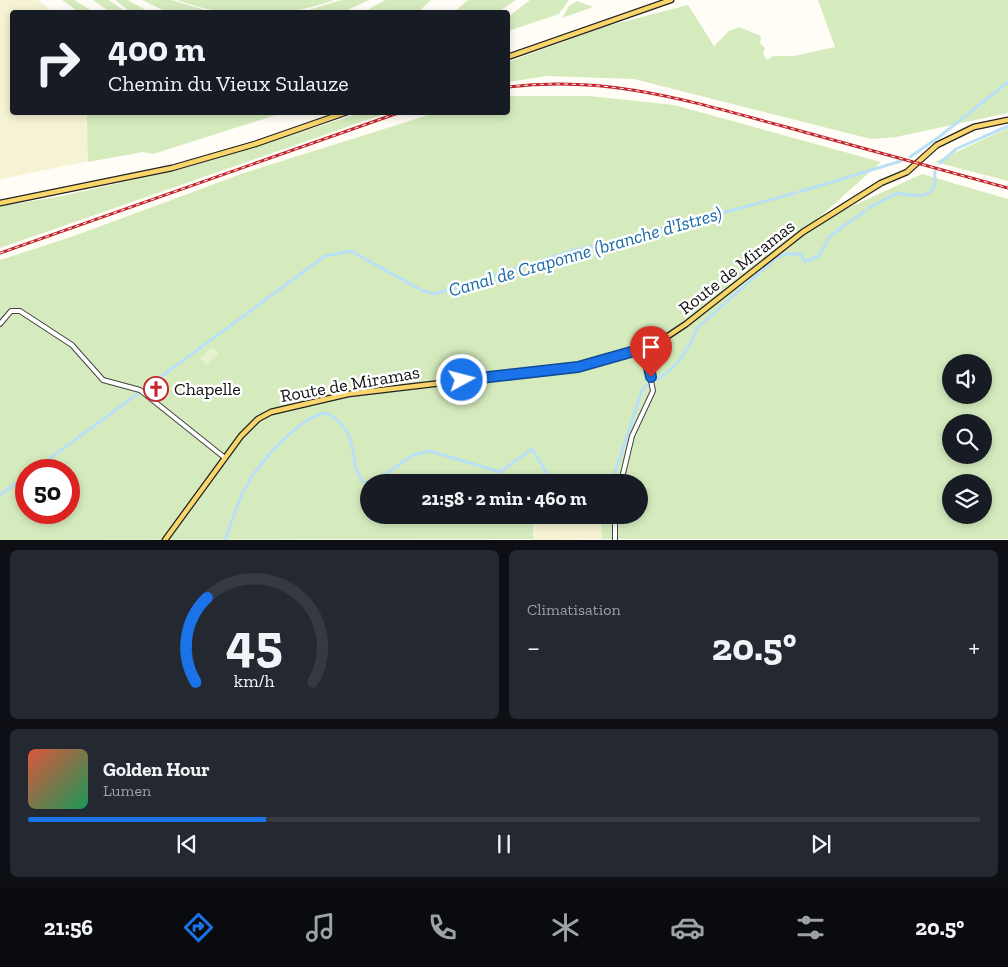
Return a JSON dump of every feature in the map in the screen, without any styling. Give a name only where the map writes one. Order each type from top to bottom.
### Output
[{"type":"main road","points":[[510,56],[672,0]]},
{"type":"main road","points":[[0,203],[172,168],[255,144],[338,115]]},
{"type":"main road","name":"Route de Miramas","points":[[165,540],[224,458],[258,419],[290,406],[385,389],[578,367],[645,348],[669,337],[803,232],[882,183],[906,172],[937,145],[974,127],[1008,120]]},
{"type":"street","points":[[0,324],[11,312],[20,311],[72,345],[103,380],[141,391],[224,458]]},
{"type":"street","points":[[623,474],[632,436],[653,391],[645,348]]},
{"type":"street","points":[[615,524],[615,540]]},
{"type":"shaded area","points":[[0,0],[38,0],[50,10],[10,10],[10,115],[88,115],[89,161],[0,179]]},
{"type":"shaded area","points":[[533,524],[601,524],[602,539],[533,540]]},
{"type":"green space","points":[[62,0],[74,0],[91,10],[76,10]]},
{"type":"green space","points":[[93,0],[109,0],[123,10],[107,10]]},
{"type":"green space","points":[[115,0],[128,0],[146,10],[128,10]]},
{"type":"green space","points":[[142,0],[172,0],[204,10],[163,10]]},
{"type":"green space","points":[[177,0],[334,0],[296,10],[212,10]]},
{"type":"green space","points":[[341,0],[369,0],[347,10],[308,10]]},
{"type":"green space","points":[[385,0],[431,0],[420,10],[368,10]]},
{"type":"green space","points":[[468,0],[516,0],[501,10],[456,10]]},
{"type":"green space","points":[[530,0],[569,0],[559,14],[510,30],[510,15]]},
{"type":"green space","points":[[818,0],[1008,0],[1008,113],[896,137],[871,139],[634,79],[547,76],[510,82],[510,61],[607,26],[688,5],[714,46],[729,31],[739,27],[761,36],[760,43],[765,48],[763,54],[767,60],[773,56],[794,56],[835,47]]},
{"type":"green space","points":[[577,1],[593,7],[562,18],[569,6]]},
{"type":"green space","points":[[510,96],[589,96],[674,105],[881,162],[811,225],[922,174],[1008,199],[1008,539],[602,539],[601,524],[648,524],[648,474],[360,474],[360,524],[533,524],[533,539],[0,540],[0,260],[74,236],[244,173],[429,115],[510,115]]},
{"type":"green space","points":[[87,115],[276,115],[153,154],[143,152],[88,162]]},
{"type":"green space","points":[[355,115],[381,115],[0,248],[0,206],[57,197],[182,169]]},
{"type":"green space","points":[[1008,128],[1008,181],[935,162]]},
{"type":"green space","points":[[213,347],[219,354],[207,365],[200,358]]},
{"type":"waterway","name":"Canal de Craponne (branche d'Istres)","points":[[910,157],[939,137],[1008,82]]},
{"type":"waterway","points":[[940,163],[956,149],[1008,126]]},
{"type":"waterway","name":"Canal de Craponne (branche d'Istres)","points":[[799,192],[901,161]]},
{"type":"waterway","points":[[869,208],[897,193],[925,195],[933,189],[935,171]]},
{"type":"waterway","name":"Canal de Craponne (branche d'Istres)","points":[[49,459],[325,256],[351,251],[423,291],[435,294],[571,251],[638,236],[795,193]]},
{"type":"waterway","points":[[654,381],[675,365],[690,344],[697,328],[776,258],[786,254],[801,254],[805,262],[819,256],[830,236],[865,211]]},
{"type":"waterway","points":[[615,474],[642,390],[649,383]]},
{"type":"waterway","points":[[225,540],[248,482],[267,457],[306,421],[326,413],[339,421],[351,441],[360,478]]},
{"type":"waterway","points":[[386,474],[413,455],[430,451],[500,472],[532,449],[547,474]]},
{"type":"waterway","name":"Canal de Craponne (branche d'Istres)","points":[[0,495],[15,484]]},
{"type":"railway","points":[[510,87],[545,84],[580,85],[649,93],[716,108],[1008,188]]},
{"type":"railway","points":[[0,253],[392,115]]},
{"type":"place","name":"Chapelle","points":[[156,389]]},
{"type":"route","points":[[462,380],[578,367],[645,348],[651,377]]}]
